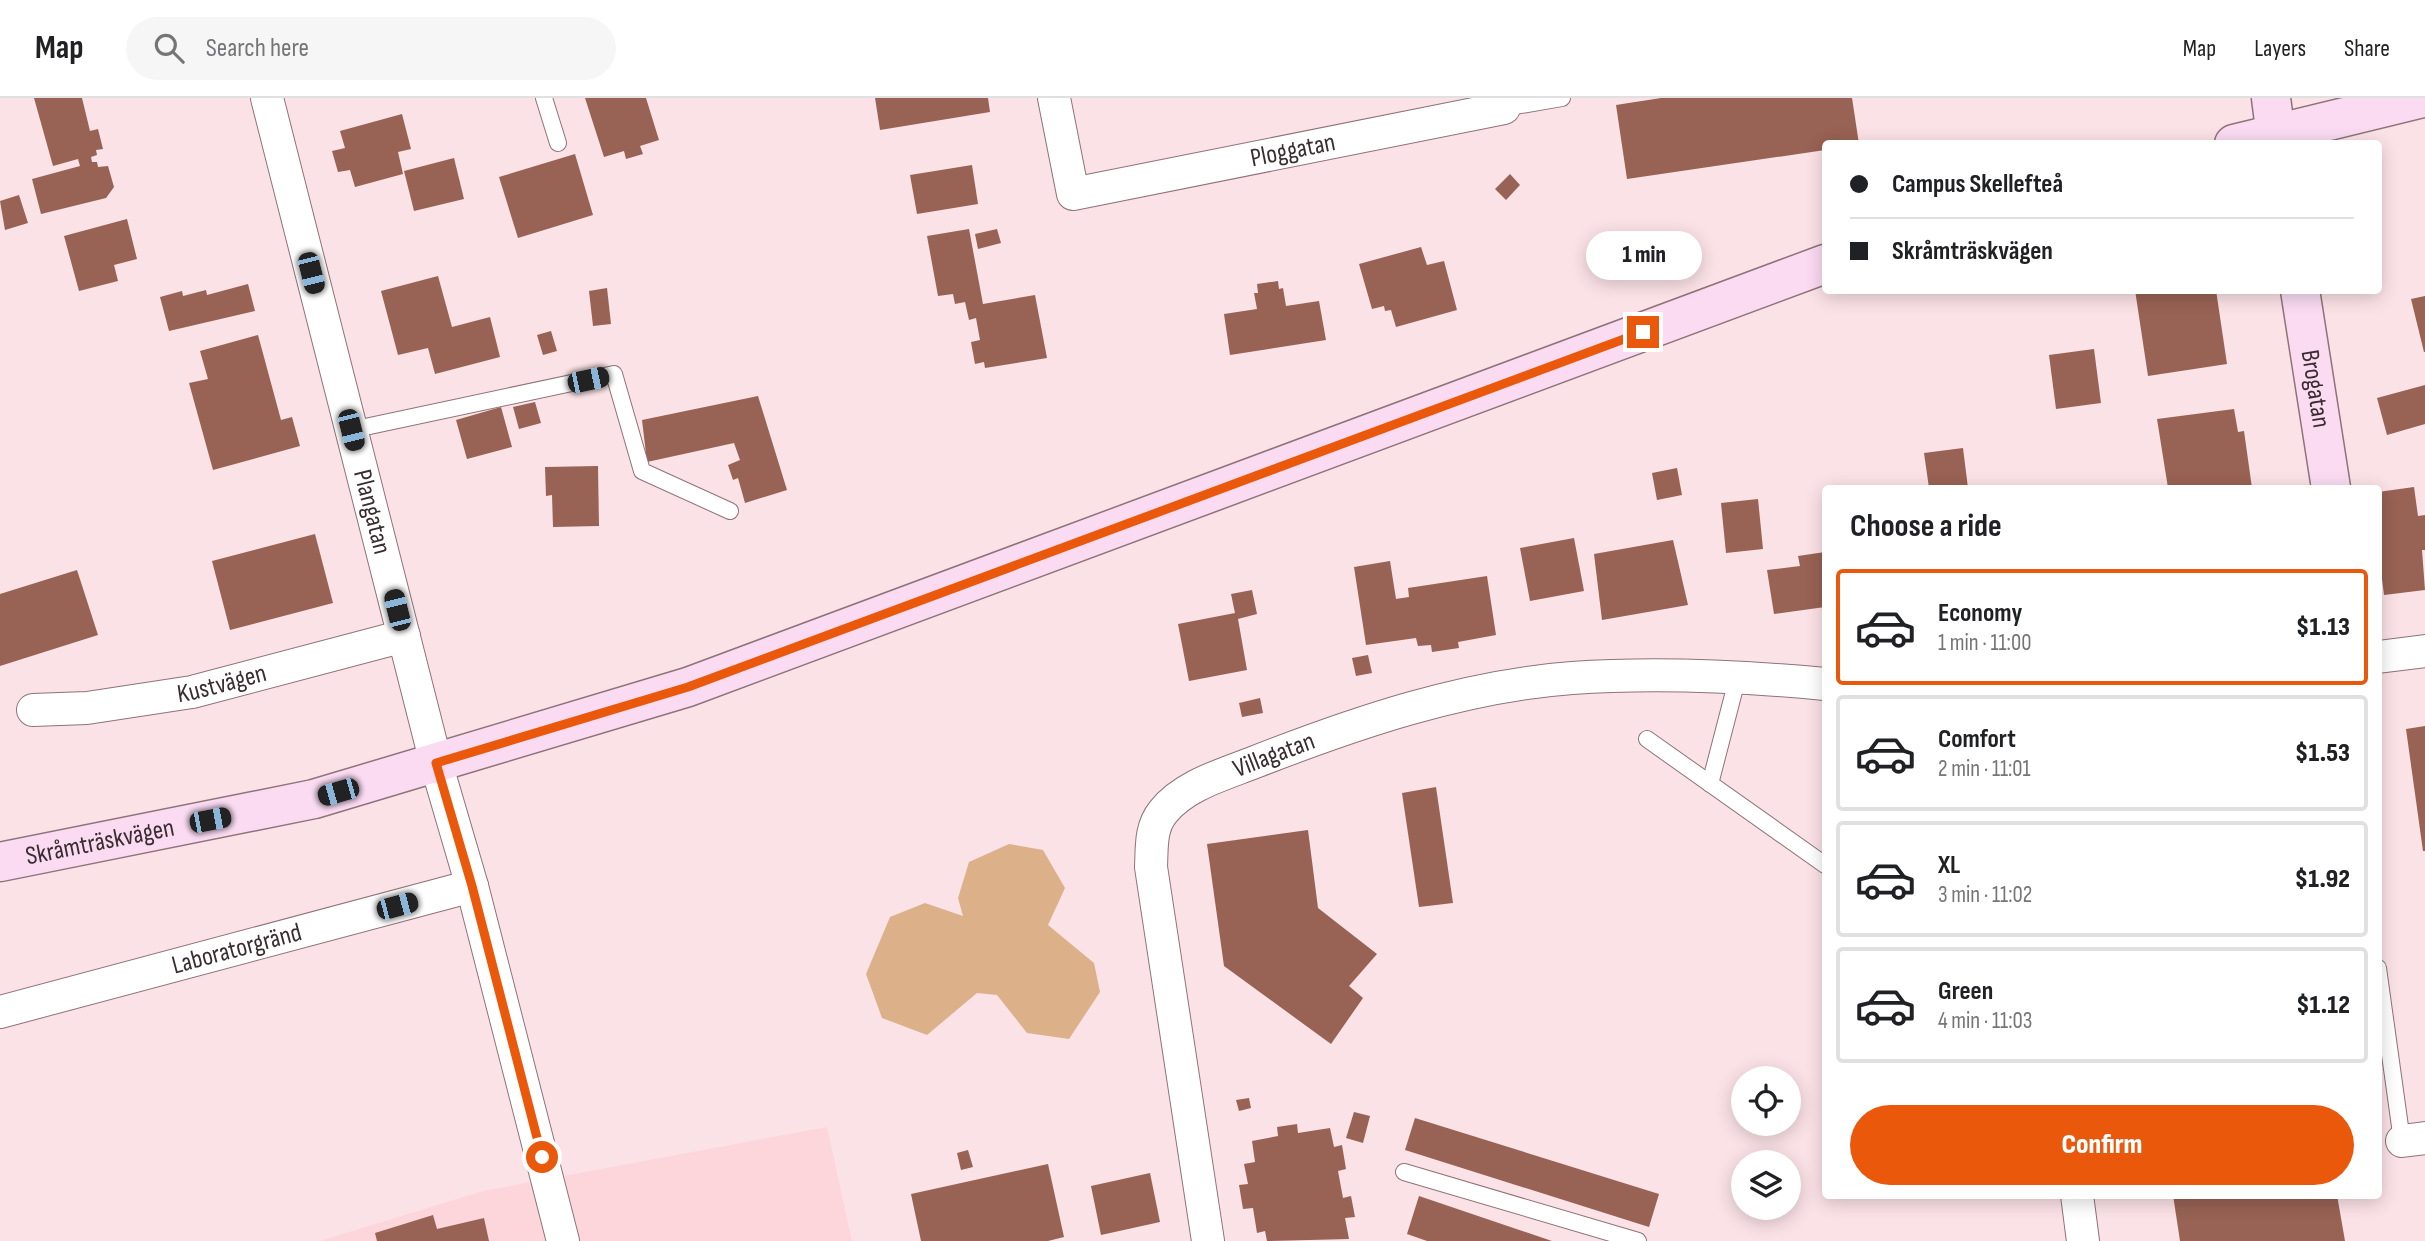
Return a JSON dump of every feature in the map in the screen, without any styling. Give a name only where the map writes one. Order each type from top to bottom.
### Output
[{"type":"main road","points":[[2243,140],[2275,125],[2423,98]]},
{"type":"main road","name":"Skråmträskvägen","points":[[0,862],[314,799],[688,687],[1822,265]]},
{"type":"main road","name":"Brogatan","points":[[2301,294],[2331,485]]},
{"type":"street","name":"Plangatan","points":[[267,98],[436,763],[472,886],[564,1241]]},
{"type":"street","name":"Ploggatan","points":[[1054,98],[1073,194],[1505,103]]},
{"type":"street","name":"Kustvägen","points":[[33,710],[88,708],[192,692],[404,636]]},
{"type":"street","points":[[2382,656],[2425,651]]},
{"type":"street","name":"Villagatan","points":[[1208,1241],[1151,867],[1153,829],[1163,811],[1187,791],[1315,739],[1382,717],[1484,692],[1569,678],[1669,674],[1738,676],[1822,684]]},
{"type":"street","name":"Laboratorgränd","points":[[0,1012],[472,886]]},
{"type":"street","points":[[2078,1199],[2083,1241]]},
{"type":"lane","points":[[544,98],[558,143]]},
{"type":"lane","points":[[1505,103],[1562,98]]},
{"type":"lane","points":[[351,430],[614,374],[642,471],[730,511]]},
{"type":"lane","points":[[1710,784],[1738,676]]},
{"type":"lane","points":[[1647,739],[1822,863]]},
{"type":"lane","points":[[2382,987],[2414,1139]]},
{"type":"lane","points":[[1404,1171],[1638,1241]]},
{"type":"shaded area","points":[[1009,844],[1043,850],[1065,888],[1048,925],[1094,963],[1100,992],[1069,1039],[1027,1033],[997,995],[977,993],[927,1035],[882,1018],[866,974],[890,917],[925,903],[963,916],[958,898],[969,862]]},
{"type":"shaded area","points":[[827,1127],[852,1241],[320,1241],[483,1191]]},
{"type":"building","points":[[34,98],[82,98],[90,131],[98,129],[103,149],[96,150],[97,155],[91,157],[92,162],[97,162],[98,167],[108,166],[114,187],[106,198],[41,214],[32,179],[80,166],[78,159],[53,166]]},
{"type":"building","points":[[585,98],[646,98],[659,140],[640,146],[643,154],[626,159],[624,151],[604,157]]},
{"type":"building","points":[[875,98],[988,98],[990,112],[880,130]]},
{"type":"building","points":[[1661,98],[1852,98],[1858,140],[1822,140],[1822,150],[1627,179],[1616,105]]},
{"type":"building","points":[[402,114],[411,149],[398,152],[403,174],[355,187],[350,170],[338,172],[332,151],[345,148],[340,131]]},
{"type":"building","points":[[575,154],[593,215],[518,238],[499,177]]},
{"type":"building","points":[[454,158],[464,199],[414,211],[404,171]]},
{"type":"building","points":[[972,165],[978,204],[917,214],[910,175]]},
{"type":"building","points":[[1510,174],[1520,185],[1506,200],[1495,189]]},
{"type":"building","points":[[19,195],[28,223],[5,230],[0,201]]},
{"type":"building","points":[[127,219],[137,259],[114,265],[118,281],[79,291],[64,236]]},
{"type":"building","points":[[969,229],[983,304],[1035,295],[1047,358],[985,368],[984,362],[975,364],[971,342],[980,340],[976,318],[969,320],[965,302],[955,304],[953,294],[938,296],[927,236]]},
{"type":"building","points":[[997,229],[1001,243],[978,249],[975,234]]},
{"type":"building","points":[[1421,247],[1427,265],[1444,261],[1457,310],[1396,327],[1391,310],[1385,311],[1384,306],[1372,309],[1359,264]]},
{"type":"building","points":[[438,276],[452,327],[490,317],[500,357],[435,374],[428,348],[398,355],[381,291]]},
{"type":"building","points":[[1278,281],[1279,289],[1283,288],[1286,306],[1319,301],[1326,340],[1230,355],[1224,314],[1257,309],[1254,293],[1258,293],[1257,284]]},
{"type":"building","points":[[248,284],[255,311],[169,331],[160,297],[182,291],[183,296],[206,290],[207,295]]},
{"type":"building","points":[[607,288],[611,324],[593,326],[589,291]]},
{"type":"building","points":[[2136,294],[2217,294],[2227,364],[2148,376]]},
{"type":"building","points":[[2425,296],[2425,352],[2424,352],[2411,299]]},
{"type":"building","points":[[551,331],[557,351],[543,355],[537,335]]},
{"type":"building","points":[[258,335],[281,420],[292,417],[300,446],[213,470],[189,383],[208,379],[200,351]]},
{"type":"building","points":[[2094,349],[2101,403],[2056,409],[2049,355]]},
{"type":"building","points":[[2425,385],[2425,424],[2387,435],[2377,398]]},
{"type":"building","points":[[758,396],[787,490],[745,503],[738,478],[733,480],[728,465],[740,460],[734,443],[647,462],[642,420]]},
{"type":"building","points":[[535,402],[541,423],[519,429],[513,407]]},
{"type":"building","points":[[501,407],[512,447],[467,459],[456,420]]},
{"type":"building","points":[[2234,409],[2238,432],[2244,431],[2252,485],[2168,485],[2157,419]]},
{"type":"building","points":[[1963,448],[1968,485],[1929,485],[1924,453]]},
{"type":"building","points":[[598,466],[599,526],[553,527],[552,495],[546,496],[545,467]]},
{"type":"building","points":[[1677,468],[1682,495],[1657,500],[1652,473]]},
{"type":"building","points":[[2414,487],[2418,516],[2425,515],[2425,550],[2422,550],[2425,590],[2384,595],[2382,491]]},
{"type":"building","points":[[1758,499],[1763,549],[1726,553],[1721,503]]},
{"type":"building","points":[[315,534],[333,603],[230,630],[212,561]]},
{"type":"building","points":[[1574,538],[1584,591],[1530,601],[1520,548]]},
{"type":"building","points":[[1673,540],[1688,605],[1602,620],[1594,554]]},
{"type":"building","points":[[1822,552],[1822,607],[1774,614],[1767,570],[1800,566],[1798,556]]},
{"type":"building","points":[[1390,561],[1396,599],[1409,597],[1408,588],[1487,576],[1496,635],[1458,642],[1459,648],[1432,652],[1431,645],[1418,646],[1416,638],[1366,645],[1354,567]]},
{"type":"building","points":[[77,570],[98,635],[0,666],[0,594]]},
{"type":"building","points":[[1252,590],[1257,614],[1238,619],[1247,670],[1189,681],[1178,624],[1235,613],[1231,594]]},
{"type":"building","points":[[1368,655],[1372,673],[1356,676],[1352,658]]},
{"type":"building","points":[[1260,698],[1263,713],[1242,717],[1239,703]]},
{"type":"building","points":[[2425,726],[2425,851],[2423,851],[2406,729]]},
{"type":"building","points":[[1436,787],[1453,903],[1419,907],[1402,793]]},
{"type":"building","points":[[1308,830],[1318,908],[1377,954],[1349,986],[1363,998],[1331,1044],[1224,966],[1207,844]]},
{"type":"building","points":[[1249,1098],[1251,1108],[1239,1111],[1236,1100]]},
{"type":"building","points":[[1354,1112],[1370,1116],[1363,1143],[1346,1138]]},
{"type":"building","points":[[1415,1118],[1659,1194],[1649,1227],[1405,1150]]},
{"type":"building","points":[[1297,1124],[1298,1133],[1330,1128],[1334,1147],[1342,1145],[1346,1169],[1338,1171],[1343,1198],[1351,1196],[1355,1217],[1345,1218],[1349,1239],[1267,1241],[1265,1231],[1257,1233],[1253,1208],[1243,1209],[1239,1185],[1248,1184],[1244,1164],[1255,1162],[1252,1141],[1278,1136],[1277,1127]]},
{"type":"building","points":[[968,1150],[973,1167],[961,1170],[957,1153]]},
{"type":"building","points":[[1048,1164],[1064,1237],[1048,1241],[921,1241],[911,1194]]},
{"type":"building","points":[[1150,1173],[1160,1222],[1101,1235],[1091,1186]]},
{"type":"building","points":[[1419,1196],[1552,1241],[1427,1241],[1407,1234]]},
{"type":"building","points":[[2174,1199],[2338,1199],[2345,1241],[2180,1241]]},
{"type":"building","points":[[433,1215],[437,1229],[484,1218],[489,1241],[377,1241],[375,1233]]},
{"type":"route","points":[[542,1157],[472,886],[436,763],[688,687],[1643,332]]}]
